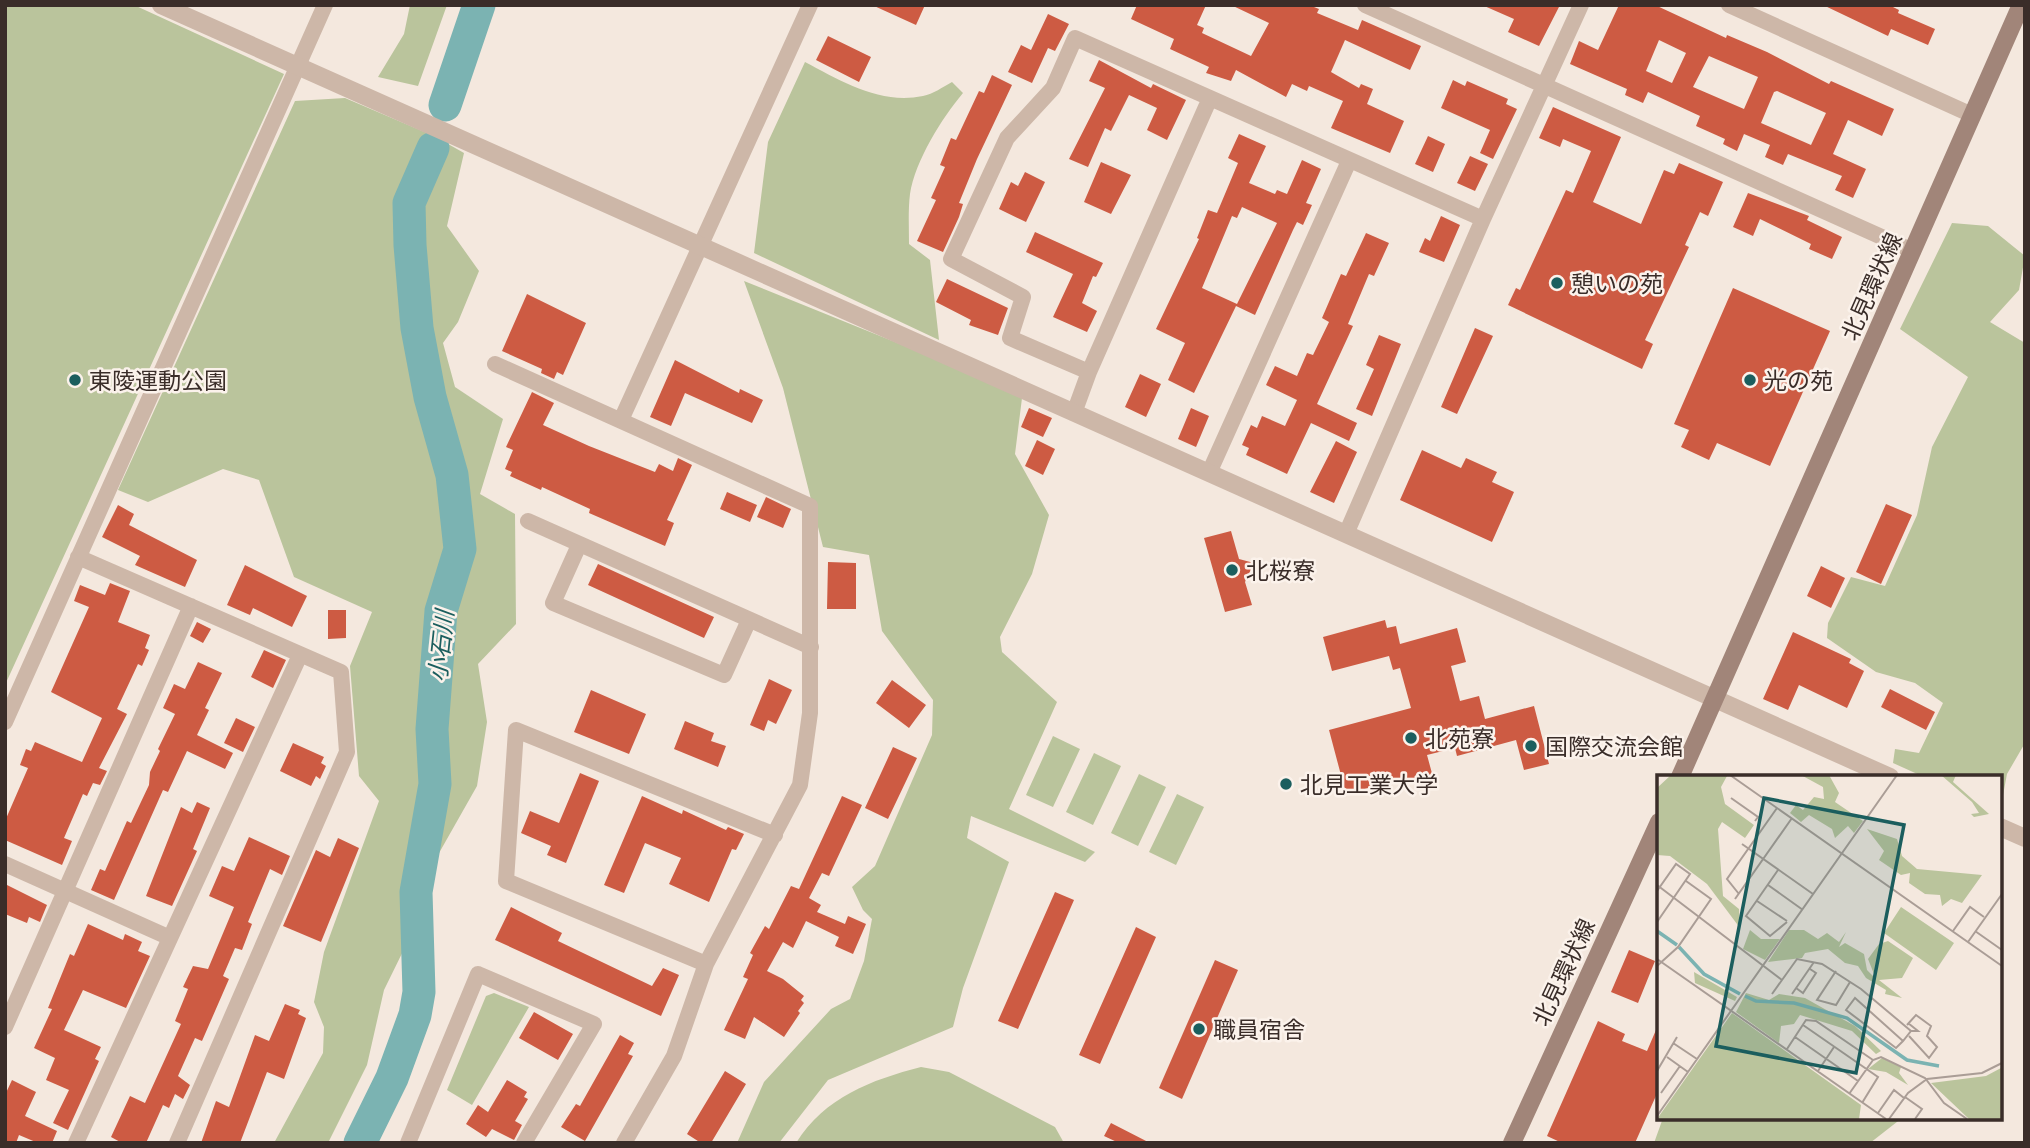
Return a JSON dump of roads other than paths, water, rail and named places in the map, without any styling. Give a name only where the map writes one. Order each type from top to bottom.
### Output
[{"type":"main road","name":"北見環状線","points":[[1681,775],[2021,5]]},
{"type":"main road","name":"北見環状線","points":[[1512,1143],[1657,826]]},
{"type":"street","points":[[161,5],[1886,775]]},
{"type":"street","points":[[5,722],[325,5]]},
{"type":"street","points":[[621,420],[810,5]]},
{"type":"street","points":[[1366,5],[1544,88],[1913,251]]},
{"type":"street","points":[[1346,534],[1483,219],[1581,5]]},
{"type":"street","points":[[1729,5],[1972,115]]},
{"type":"street","points":[[1089,372],[1010,338],[1023,297],[951,259],[1007,138],[1053,88],[1075,38],[1483,219]]},
{"type":"street","points":[[1074,413],[1089,372],[1210,98]]},
{"type":"street","points":[[1209,473],[1349,161]]},
{"type":"street","points":[[495,364],[810,506],[810,713],[800,785],[706,964],[674,1056],[624,1143]]},
{"type":"street","points":[[528,521],[811,647]]},
{"type":"street","points":[[579,545],[553,603],[724,675],[749,620]]},
{"type":"street","points":[[78,557],[341,671],[347,752],[177,1143]]},
{"type":"street","points":[[5,1027],[191,606]]},
{"type":"street","points":[[76,1143],[168,937],[300,655]]},
{"type":"street","points":[[706,964],[506,881],[516,730],[775,835]]},
{"type":"street","points":[[2002,828],[2025,838]]},
{"type":"street","points":[[5,864],[168,937]]},
{"type":"street","points":[[408,1143],[478,974],[594,1024],[527,1142]]},
{"type":"waterway","name":"小石川","points":[[445,105],[479,5]]},
{"type":"waterway","name":"小石川","points":[[360,1143],[392,1078],[415,1015],[419,992],[416,892],[435,784],[432,729],[441,611],[460,549],[452,475],[430,397],[417,328],[410,245],[409,203],[433,148]]},
{"type":"place","name":"憩いの苑","points":[[1557,283]]},
{"type":"place","name":"東陵運動公園","points":[[75,380]]},
{"type":"place","name":"光の苑","points":[[1750,380]]},
{"type":"place","name":"北桜寮","points":[[1232,570]]},
{"type":"place","name":"北苑寮","points":[[1411,738]]},
{"type":"place","name":"国際交流会館","points":[[1531,746]]},
{"type":"place","name":"北見工業大学","points":[[1286,784]]},
{"type":"place","name":"職員宿舎","points":[[1199,1029]]}]
